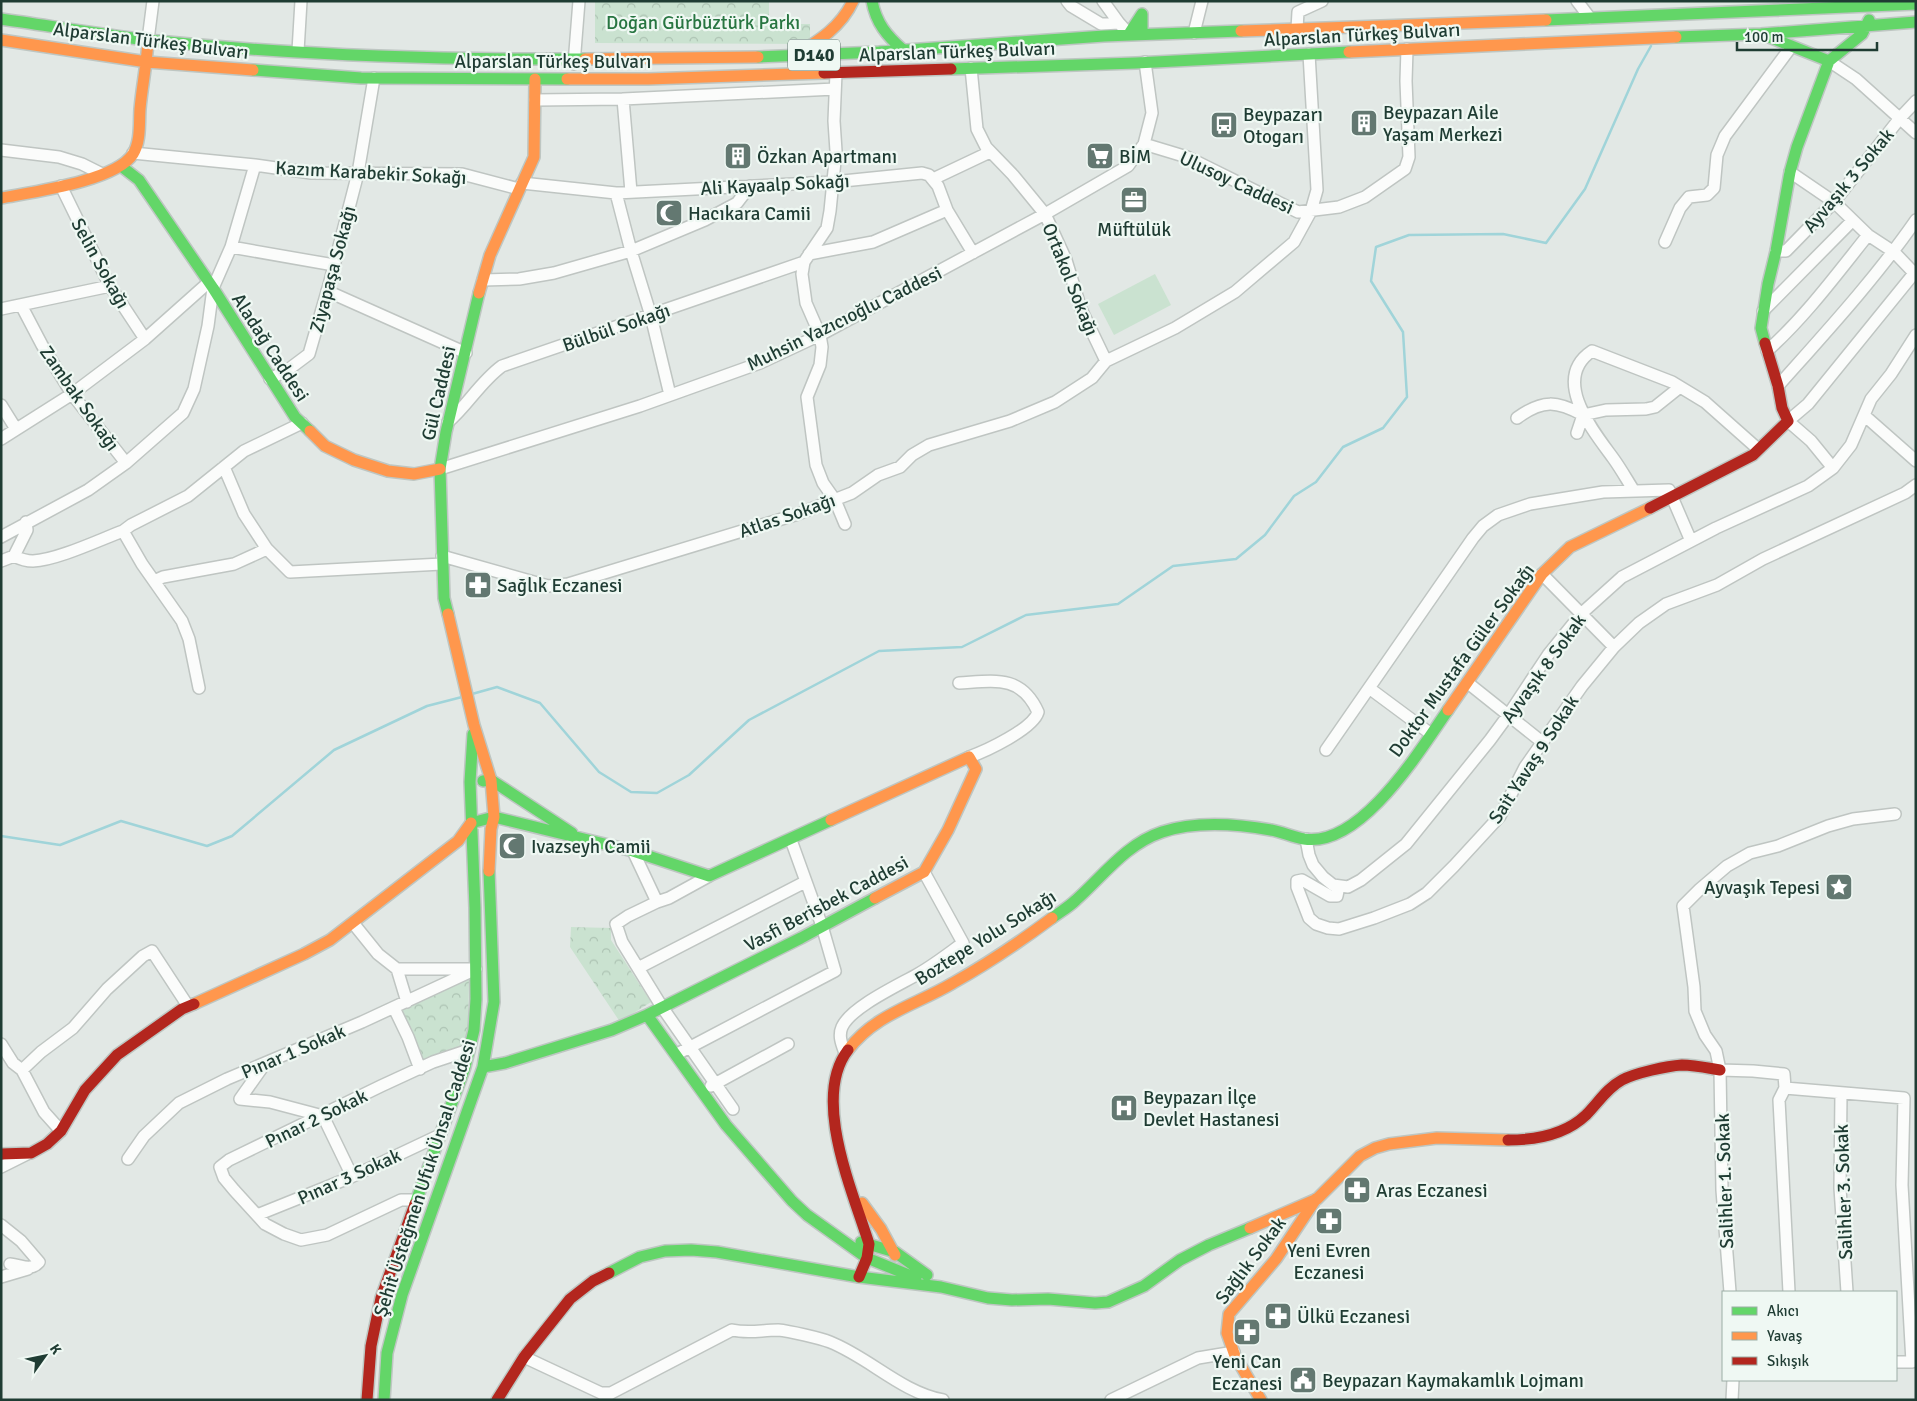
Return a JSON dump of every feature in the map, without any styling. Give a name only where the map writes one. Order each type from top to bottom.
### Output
[{"type":"main road","points":[[795,55],[823,38],[840,23],[852,1]]},
{"type":"main road","points":[[872,1],[873,15],[884,33],[904,50]]},
{"type":"main road","points":[[1145,2],[1142,14],[1142,33],[1149,38],[1152,48],[1150,58],[1145,62]]},
{"type":"main road","name":"Alparslan Türkeş Bulvarı","points":[[1,18],[148,40],[355,56],[612,60],[904,50],[1142,33],[1194,33],[1590,18],[1875,3],[1916,4]]},
{"type":"main road","points":[[1788,421],[1782,408],[1778,386],[1761,328],[1790,172],[1797,147],[1829,60],[1862,34],[1875,3]]},
{"type":"main road","points":[[1854,4],[1866,25]]},
{"type":"main road","points":[[1131,63],[1124,59],[1120,50],[1122,40],[1130,34],[1142,14]]},
{"type":"main road","name":"Alparslan Türkeş Bulvarı","points":[[1,40],[147,62],[374,78],[648,79],[1131,63],[1662,36],[1761,34],[1916,22]]},
{"type":"main road","points":[[1761,34],[1829,60]]},
{"type":"main road","points":[[1,198],[61,186],[102,174],[121,166],[133,154],[137,139],[148,40]]},
{"type":"main road","name":"Gül Caddesi","points":[[494,817],[491,780],[474,724],[444,598],[440,469],[448,422],[466,353],[472,317],[490,255],[534,157],[535,79]]},
{"type":"main road","name":"Aladağ Caddesi","points":[[121,166],[139,180],[211,285],[295,417],[325,446],[354,460],[388,471],[414,474],[440,469]]},
{"type":"main road","name":"Doktor Mustafa Güler Sokağı","points":[[1306,839],[1327,836],[1345,829],[1360,819],[1384,797],[1468,683],[1542,574],[1570,548],[1753,455],[1788,421]]},
{"type":"main road","name":"Gül Caddesi","points":[[471,823],[470,782],[474,724]]},
{"type":"main road","points":[[1,1154],[31,1153],[47,1144],[60,1131],[85,1090],[117,1055],[188,1006],[304,954],[330,940],[458,841],[471,823],[494,817],[547,831],[578,836],[633,851],[708,876],[791,840],[969,757]]},
{"type":"main road","name":"Vasfi Berisbek Caddesi","points":[[483,1065],[505,1063],[612,1030],[648,1015],[924,872],[948,830],[976,769],[969,757]]},
{"type":"main road","points":[[470,782],[491,780],[578,836]]},
{"type":"main road","name":"Şehit Üsteğmen Ufuk Ünsal Caddesi","points":[[384,1400],[387,1353],[402,1295],[483,1065],[488,1044],[494,1002],[488,883],[491,829],[494,817]]},
{"type":"main road","name":"Şehit Üsteğmen Ufuk Ünsal Caddesi","points":[[367,1400],[372,1346],[381,1298],[440,1135],[474,1030],[476,908],[471,823]]},
{"type":"main road","name":"Boztepe Yolu Sokağı","points":[[870,1244],[837,1141],[832,1096],[840,1060],[853,1043],[883,1018],[952,984],[1044,924],[1076,900],[1108,868],[1141,841],[1181,826],[1209,824],[1270,830],[1306,839]]},
{"type":"main road","points":[[648,1015],[738,1140],[777,1185],[807,1215],[867,1258],[892,1269],[941,1287],[964,1293],[1012,1300],[1048,1299],[1095,1303],[1108,1302],[1144,1286],[1173,1264],[1209,1245],[1317,1199],[1360,1156],[1382,1146],[1437,1138],[1523,1140],[1543,1137],[1560,1132],[1575,1124],[1586,1115],[1610,1088],[1622,1080],[1641,1072],[1682,1065],[1720,1070]]},
{"type":"main road","points":[[483,1065],[469,1050],[488,1044]]},
{"type":"main road","points":[[853,1190],[895,1252],[895,1262],[892,1269],[881,1274],[859,1277]]},
{"type":"main road","name":"Sağlık Sokak","points":[[1261,1400],[1234,1352],[1228,1334],[1228,1314],[1276,1259],[1317,1199]]},
{"type":"main road","points":[[825,1229],[855,1241],[895,1252],[926,1274],[964,1293]]},
{"type":"main road","points":[[859,1277],[867,1258],[870,1244]]},
{"type":"main road","points":[[497,1400],[524,1357],[570,1299],[593,1281],[640,1258],[656,1253],[691,1250],[717,1252],[859,1277],[941,1287]]},
{"type":"street","points":[[148,40],[153,1]]},
{"type":"street","points":[[298,51],[301,1]]},
{"type":"street","points":[[573,79],[579,1]]},
{"type":"street","points":[[1067,1],[1071,6],[1101,24],[1119,23]]},
{"type":"street","points":[[1103,1],[1119,23],[1130,34]]},
{"type":"street","points":[[1194,33],[1202,1]]},
{"type":"street","points":[[1297,29],[1298,12],[1322,1]]},
{"type":"street","points":[[1577,1],[1590,18]]},
{"type":"street","points":[[1665,242],[1680,208],[1689,197],[1707,195],[1714,188],[1717,155],[1726,136],[1791,46]]},
{"type":"street","points":[[1309,54],[1317,190],[1312,211],[1339,207],[1365,197],[1405,169],[1410,157],[1406,81],[1407,49]]},
{"type":"street","points":[[1829,60],[1856,79],[1916,133]]},
{"type":"street","name":"Muhsin Yazıcıoğlu Caddesi","points":[[440,469],[670,395],[760,363],[820,335],[1045,214],[1128,166],[1144,144],[1152,113],[1145,62]]},
{"type":"street","name":"Ortakol Sokağı","points":[[971,68],[977,129],[990,152],[1013,174],[1045,214],[1066,260],[1081,309],[1106,361]]},
{"type":"street","points":[[836,73],[834,120],[836,152],[830,211],[827,228],[807,258],[802,274],[806,303],[820,335],[822,347],[820,365],[808,397],[816,464],[823,484],[835,500],[845,524]]},
{"type":"street","name":"Ziyapaşa Sokağı","points":[[270,379],[289,369],[309,354],[358,173],[374,78]]},
{"type":"street","points":[[535,100],[623,99],[835,89]]},
{"type":"street","points":[[623,99],[631,192]]},
{"type":"street","name":"Ayvaşık 3 Sokak","points":[[1776,251],[1786,251],[1834,202],[1900,118],[1916,101]]},
{"type":"street","name":"Ulusoy Caddesi","points":[[1144,144],[1187,157],[1298,212],[1312,211]]},
{"type":"street","points":[[1,150],[59,157],[82,164],[102,174]]},
{"type":"street","points":[[973,253],[947,210],[938,186],[933,179],[990,152]]},
{"type":"street","name":"Kazım Karabekir Sokağı","points":[[133,154],[311,172],[462,174],[520,186]]},
{"type":"street","points":[[1,439],[72,394],[145,339],[211,285],[231,247],[255,165]]},
{"type":"street","points":[[1790,172],[1834,202],[1868,235],[1894,252],[1915,272]]},
{"type":"street","name":"Ali Kayaalp Sokağı","points":[[520,186],[616,193],[833,182],[922,173],[929,174],[933,179]]},
{"type":"street","name":"Selin Sokağı","points":[[61,186],[110,286],[145,339]]},
{"type":"street","points":[[483,280],[520,279],[554,273],[631,251],[705,220],[737,203],[750,186]]},
{"type":"street","points":[[616,193],[651,316],[670,395]]},
{"type":"street","name":"Bülbül Sokağı","points":[[448,422],[461,411],[478,386],[502,366],[651,316],[807,258],[873,242],[947,210]]},
{"type":"street","name":"Ulusoy Caddesi","points":[[1106,361],[1176,328],[1235,292],[1294,242],[1312,211]]},
{"type":"street","points":[[1778,386],[1894,252],[1916,220]]},
{"type":"street","points":[[1763,311],[1852,221]]},
{"type":"street","points":[[1767,351],[1787,332],[1829,284],[1868,235]]},
{"type":"street","points":[[231,247],[334,265]]},
{"type":"street","name":"Doktor Mustafa Güler Sokağı","points":[[1788,421],[1808,404],[1915,272]]},
{"type":"street","points":[[1,537],[88,490],[126,463],[183,412],[194,389],[208,326],[211,285]]},
{"type":"street","points":[[1,309],[110,286]]},
{"type":"street","points":[[327,291],[466,353]]},
{"type":"street","name":"Zambak Sokağı","points":[[21,305],[42,345],[72,394],[126,463]]},
{"type":"street","name":"Ayvaşık 8 Sokak","points":[[1339,886],[1348,887],[1361,880],[1406,844],[1463,775],[1509,714],[1548,655],[1582,613],[1622,577],[1772,501],[1808,486],[1833,468],[1850,444],[1871,400],[1891,374],[1916,335]]},
{"type":"street","points":[[1634,491],[1583,415],[1575,394],[1574,381],[1582,361],[1592,352],[1648,371],[1680,387],[1705,402],[1758,449]]},
{"type":"street","name":"Atlas Sokağı","points":[[224,467],[244,514],[267,548],[290,572],[442,560],[548,586],[568,584],[798,514],[852,493],[878,475],[900,467],[920,449],[1010,421],[1054,402],[1092,378],[1106,361]]},
{"type":"street","points":[[1517,418],[1536,406],[1547,404],[1564,405],[1583,415],[1606,410],[1646,409],[1655,407],[1680,387]]},
{"type":"street","points":[[1,405],[16,429]]},
{"type":"street","points":[[1577,433],[1583,415]]},
{"type":"street","points":[[1865,416],[1916,461]]},
{"type":"street","points":[[1788,421],[1811,441],[1833,468]]},
{"type":"street","points":[[14,556],[21,560],[32,561],[49,558],[123,531],[130,525],[188,496],[252,446],[302,423]]},
{"type":"street","name":"Sait Yavaş 9 Sokak","points":[[1339,886],[1337,896],[1330,896],[1302,880],[1298,881],[1297,887],[1303,906],[1309,918],[1316,924],[1339,929],[1410,904],[1427,893],[1500,816],[1525,767],[1582,686],[1614,647],[1639,624],[1666,604],[1717,584],[1780,551],[1905,493],[1916,484]]},
{"type":"street","points":[[1326,750],[1483,526],[1498,515],[1530,504],[1604,492],[1669,490],[1691,541]]},
{"type":"street","points":[[1,560],[14,556],[27,530],[26,522]]},
{"type":"street","points":[[123,531],[182,621],[189,639],[199,688]]},
{"type":"street","points":[[154,581],[163,577],[234,564],[267,548]]},
{"type":"street","points":[[1542,574],[1614,647]]},
{"type":"street","points":[[959,683],[981,680],[1012,683],[1025,693],[1038,712],[1036,718],[1007,738],[969,757]]},
{"type":"street","points":[[1468,683],[1542,742]]},
{"type":"street","points":[[1369,688],[1431,734]]},
{"type":"street","name":"Salihler 1. Sokak","points":[[1730,1291],[1722,1190],[1720,1070],[1716,1051],[1705,1035],[1695,1011],[1694,987],[1683,906],[1728,866],[1750,853],[1778,846],[1828,826],[1853,819],[1895,814]]},
{"type":"street","points":[[1306,839],[1313,865],[1333,885],[1339,886]]},
{"type":"street","points":[[677,1054],[835,971],[822,926],[791,840]]},
{"type":"street","points":[[633,851],[657,902]]},
{"type":"street","points":[[845,1053],[840,1040],[841,1028],[849,1018],[879,995],[917,974],[963,943],[924,872]]},
{"type":"street","points":[[708,876],[669,898],[628,916],[616,924],[622,942],[662,1007],[733,1109]]},
{"type":"street","points":[[638,968],[805,882]]},
{"type":"street","points":[[353,923],[378,954],[398,969],[476,969]]},
{"type":"street","points":[[22,1070],[26,1064],[73,1028],[107,989],[143,956],[152,951],[188,1006]]},
{"type":"street","points":[[398,969],[407,1002]]},
{"type":"street","name":"Pınar 1 Sokak","points":[[128,1159],[144,1136],[179,1103],[227,1079],[394,1008],[476,969]]},
{"type":"street","points":[[394,1008],[408,1037],[420,1069]]},
{"type":"street","points":[[1,1044],[12,1063],[22,1070],[44,1112],[60,1131]]},
{"type":"street","points":[[702,1090],[788,1044]]},
{"type":"street","name":"Pınar 2 Sokak","points":[[257,1215],[224,1178],[220,1167],[229,1160],[420,1069],[469,1050]]},
{"type":"street","points":[[265,1064],[240,1099],[270,1102],[323,1116],[352,1176]]},
{"type":"street","points":[[1720,1070],[1784,1074],[1785,1088],[1779,1100],[1789,1291]]},
{"type":"street","points":[[1785,1088],[1904,1098],[1902,1185],[1912,1362],[1897,1362]]},
{"type":"street","name":"Salihler 3. Sokak","points":[[1841,1093],[1840,1188],[1847,1291]]},
{"type":"street","name":"Pınar 3 Sokak","points":[[257,1215],[352,1176],[440,1135]]},
{"type":"street","points":[[1,1167],[31,1153]]},
{"type":"street","points":[[257,1215],[265,1224],[301,1240],[327,1235],[401,1200],[416,1200]]},
{"type":"street","points":[[1,1226],[20,1241],[39,1262],[28,1269],[1,1277]]},
{"type":"street","points":[[10,1264],[28,1269]]},
{"type":"street","points":[[524,1357],[601,1393],[611,1392],[732,1330],[745,1333],[778,1330],[830,1342],[867,1362],[894,1380],[933,1398],[943,1400]]},
{"type":"street","points":[[1111,1400],[1198,1358],[1234,1352]]},
{"type":"street","points":[[1732,1400],[1734,1381]]},
{"type":"green space","name":"Doğan Gürbüztürk Parkı","points":[[595,1],[769,1],[769,24],[810,24],[810,44],[595,43]]},
{"type":"green space","points":[[1155,274],[1171,305],[1114,335],[1098,304]]},
{"type":"green space","points":[[571,927],[611,928],[611,940],[651,1002],[620,1022],[570,947]]},
{"type":"green space","points":[[469,977],[468,1040],[463,1045],[421,1064],[399,1009]]},
{"type":"waterway","points":[[472,694],[497,687],[540,703],[599,772],[631,792],[657,793],[689,775],[749,720],[879,651],[962,647],[1026,615],[1118,604],[1173,566],[1236,559],[1265,535],[1294,496],[1316,482],[1343,447],[1383,428],[1407,397],[1403,332],[1371,281],[1376,247],[1409,235],[1503,234],[1546,243],[1585,189],[1638,69],[1651,46]]},
{"type":"waterway","points":[[1,836],[60,845],[121,821],[207,846],[232,836],[334,750],[427,706],[462,697]]},
{"type":"traffic: fast","points":[[872,1],[876,16],[883,28],[903,50]]},
{"type":"traffic: fast","points":[[1546,20],[1916,4]]},
{"type":"traffic: fast","points":[[1129,34],[1142,14],[1142,33]]},
{"type":"traffic: fast","points":[[1,19],[147,40],[311,53],[475,59],[585,59]]},
{"type":"traffic: fast","points":[[1765,343],[1761,328],[1768,284],[1790,172],[1797,147],[1829,61],[1862,34],[1869,20]]},
{"type":"traffic: fast","points":[[1676,37],[1761,34],[1916,22]]},
{"type":"traffic: fast","points":[[758,57],[879,52],[1104,36],[1241,31]]},
{"type":"traffic: fast","points":[[1764,35],[1829,61]]},
{"type":"traffic: fast","points":[[951,69],[1136,63],[1349,52]]},
{"type":"traffic: fast","points":[[253,70],[361,78],[567,79]]},
{"type":"traffic: fast","points":[[121,166],[139,180],[213,288],[295,417],[310,431]]},
{"type":"traffic: fast","points":[[448,614],[444,598],[440,469],[446,432],[479,293]]},
{"type":"traffic: fast","points":[[1052,918],[1073,903],[1126,852],[1149,837],[1162,832],[1188,826],[1230,825],[1271,830],[1304,839],[1325,838],[1347,828],[1367,813],[1387,793],[1422,748],[1448,710]]},
{"type":"traffic: fast","points":[[415,1204],[465,1067],[474,1030],[476,999],[475,908],[470,782],[473,734]]},
{"type":"traffic: fast","points":[[483,781],[491,780],[572,833]]},
{"type":"traffic: fast","points":[[471,823],[494,817],[633,851],[709,876],[831,820]]},
{"type":"traffic: fast","points":[[384,1400],[387,1353],[402,1295],[483,1067],[494,1002],[489,871]]},
{"type":"traffic: fast","points":[[483,1067],[505,1063],[612,1030],[647,1015],[801,938],[875,898]]},
{"type":"traffic: fast","points":[[647,1015],[726,1125],[792,1201],[807,1215],[867,1258],[916,1278]]},
{"type":"traffic: fast","points":[[609,1273],[640,1257],[665,1251],[691,1250],[717,1252],[859,1277],[941,1287],[988,1298],[1012,1300],[1048,1299],[1095,1303],[1108,1302],[1144,1286],[1180,1260],[1209,1245],[1250,1228]]},
{"type":"traffic: fast","points":[[861,1242],[895,1252],[927,1275]]},
{"type":"traffic: slow","points":[[795,55],[821,39],[836,26],[853,1]]},
{"type":"traffic: slow","points":[[1241,31],[1546,20]]},
{"type":"traffic: slow","points":[[1349,52],[1676,37]]},
{"type":"traffic: slow","points":[[1,40],[147,62],[253,70]]},
{"type":"traffic: slow","points":[[1,198],[52,189],[92,178],[124,163],[133,154],[138,138],[148,40]]},
{"type":"traffic: slow","points":[[585,59],[758,57]]},
{"type":"traffic: slow","points":[[567,79],[648,79],[824,73]]},
{"type":"traffic: slow","points":[[479,293],[490,255],[534,157],[535,79]]},
{"type":"traffic: slow","points":[[310,431],[325,446],[354,460],[388,471],[414,474],[440,469]]},
{"type":"traffic: slow","points":[[1448,710],[1542,574],[1570,547],[1650,508]]},
{"type":"traffic: slow","points":[[448,614],[474,725],[491,780],[494,817],[491,829],[489,871]]},
{"type":"traffic: slow","points":[[831,820],[969,757],[976,769],[948,830],[924,872],[875,898]]},
{"type":"traffic: slow","points":[[194,1004],[304,954],[330,940],[458,841],[471,823]]},
{"type":"traffic: slow","points":[[848,1050],[871,1027],[883,1019],[966,976],[1052,918]]},
{"type":"traffic: slow","points":[[1250,1228],[1317,1199],[1360,1156],[1375,1148],[1389,1144],[1437,1138],[1508,1140]]},
{"type":"traffic: slow","points":[[1261,1400],[1235,1356],[1227,1333],[1229,1314],[1276,1259],[1316,1199]]},
{"type":"traffic: slow","points":[[862,1203],[881,1229],[895,1255]]},
{"type":"traffic: jam","points":[[824,73],[951,69]]},
{"type":"traffic: jam","points":[[1650,508],[1753,455],[1788,421],[1782,408],[1778,386],[1765,343]]},
{"type":"traffic: jam","points":[[1,1154],[31,1153],[47,1144],[61,1131],[85,1090],[117,1055],[182,1009],[194,1004]]},
{"type":"traffic: jam","points":[[848,1050],[838,1070],[833,1093],[834,1119],[846,1172],[869,1244],[867,1258],[859,1277]]},
{"type":"traffic: jam","points":[[1508,1140],[1550,1135],[1569,1127],[1586,1115],[1612,1087],[1622,1080],[1635,1075],[1660,1068],[1682,1065],[1720,1070]]},
{"type":"traffic: jam","points":[[367,1400],[371,1346],[381,1298],[415,1204]]},
{"type":"traffic: jam","points":[[497,1400],[524,1357],[570,1299],[593,1281],[609,1273]]},
{"type":"place","name":"Beypazarı Aile Yaşam Merkezi","points":[[1364,123]]},
{"type":"place","name":"Beypazarı Otogarı","points":[[1224,125]]},
{"type":"place","name":"Özkan Apartmanı","points":[[738,156]]},
{"type":"place","name":"BİM","points":[[1100,156]]},
{"type":"place","name":"Müftülük","points":[[1134,200]]},
{"type":"place","name":"Hacıkara Camii","points":[[669,213]]},
{"type":"place","name":"Sağlık Eczanesi","points":[[478,585]]},
{"type":"place","name":"Ivazseyh Camii","points":[[512,846]]},
{"type":"place","name":"Ayvaşık Tepesi","points":[[1839,887]]},
{"type":"place","name":"Beypazarı İlçe Devlet Hastanesi","points":[[1124,1108]]},
{"type":"place","name":"Aras Eczanesi","points":[[1357,1190]]},
{"type":"place","name":"Yeni Evren Eczanesi","points":[[1329,1221]]},
{"type":"place","name":"Ülkü Eczanesi","points":[[1278,1316]]},
{"type":"place","name":"Yeni Can Eczanesi","points":[[1247,1332]]},
{"type":"place","name":"Beypazarı Kaymakamlık Lojmanı","points":[[1303,1380]]}]
